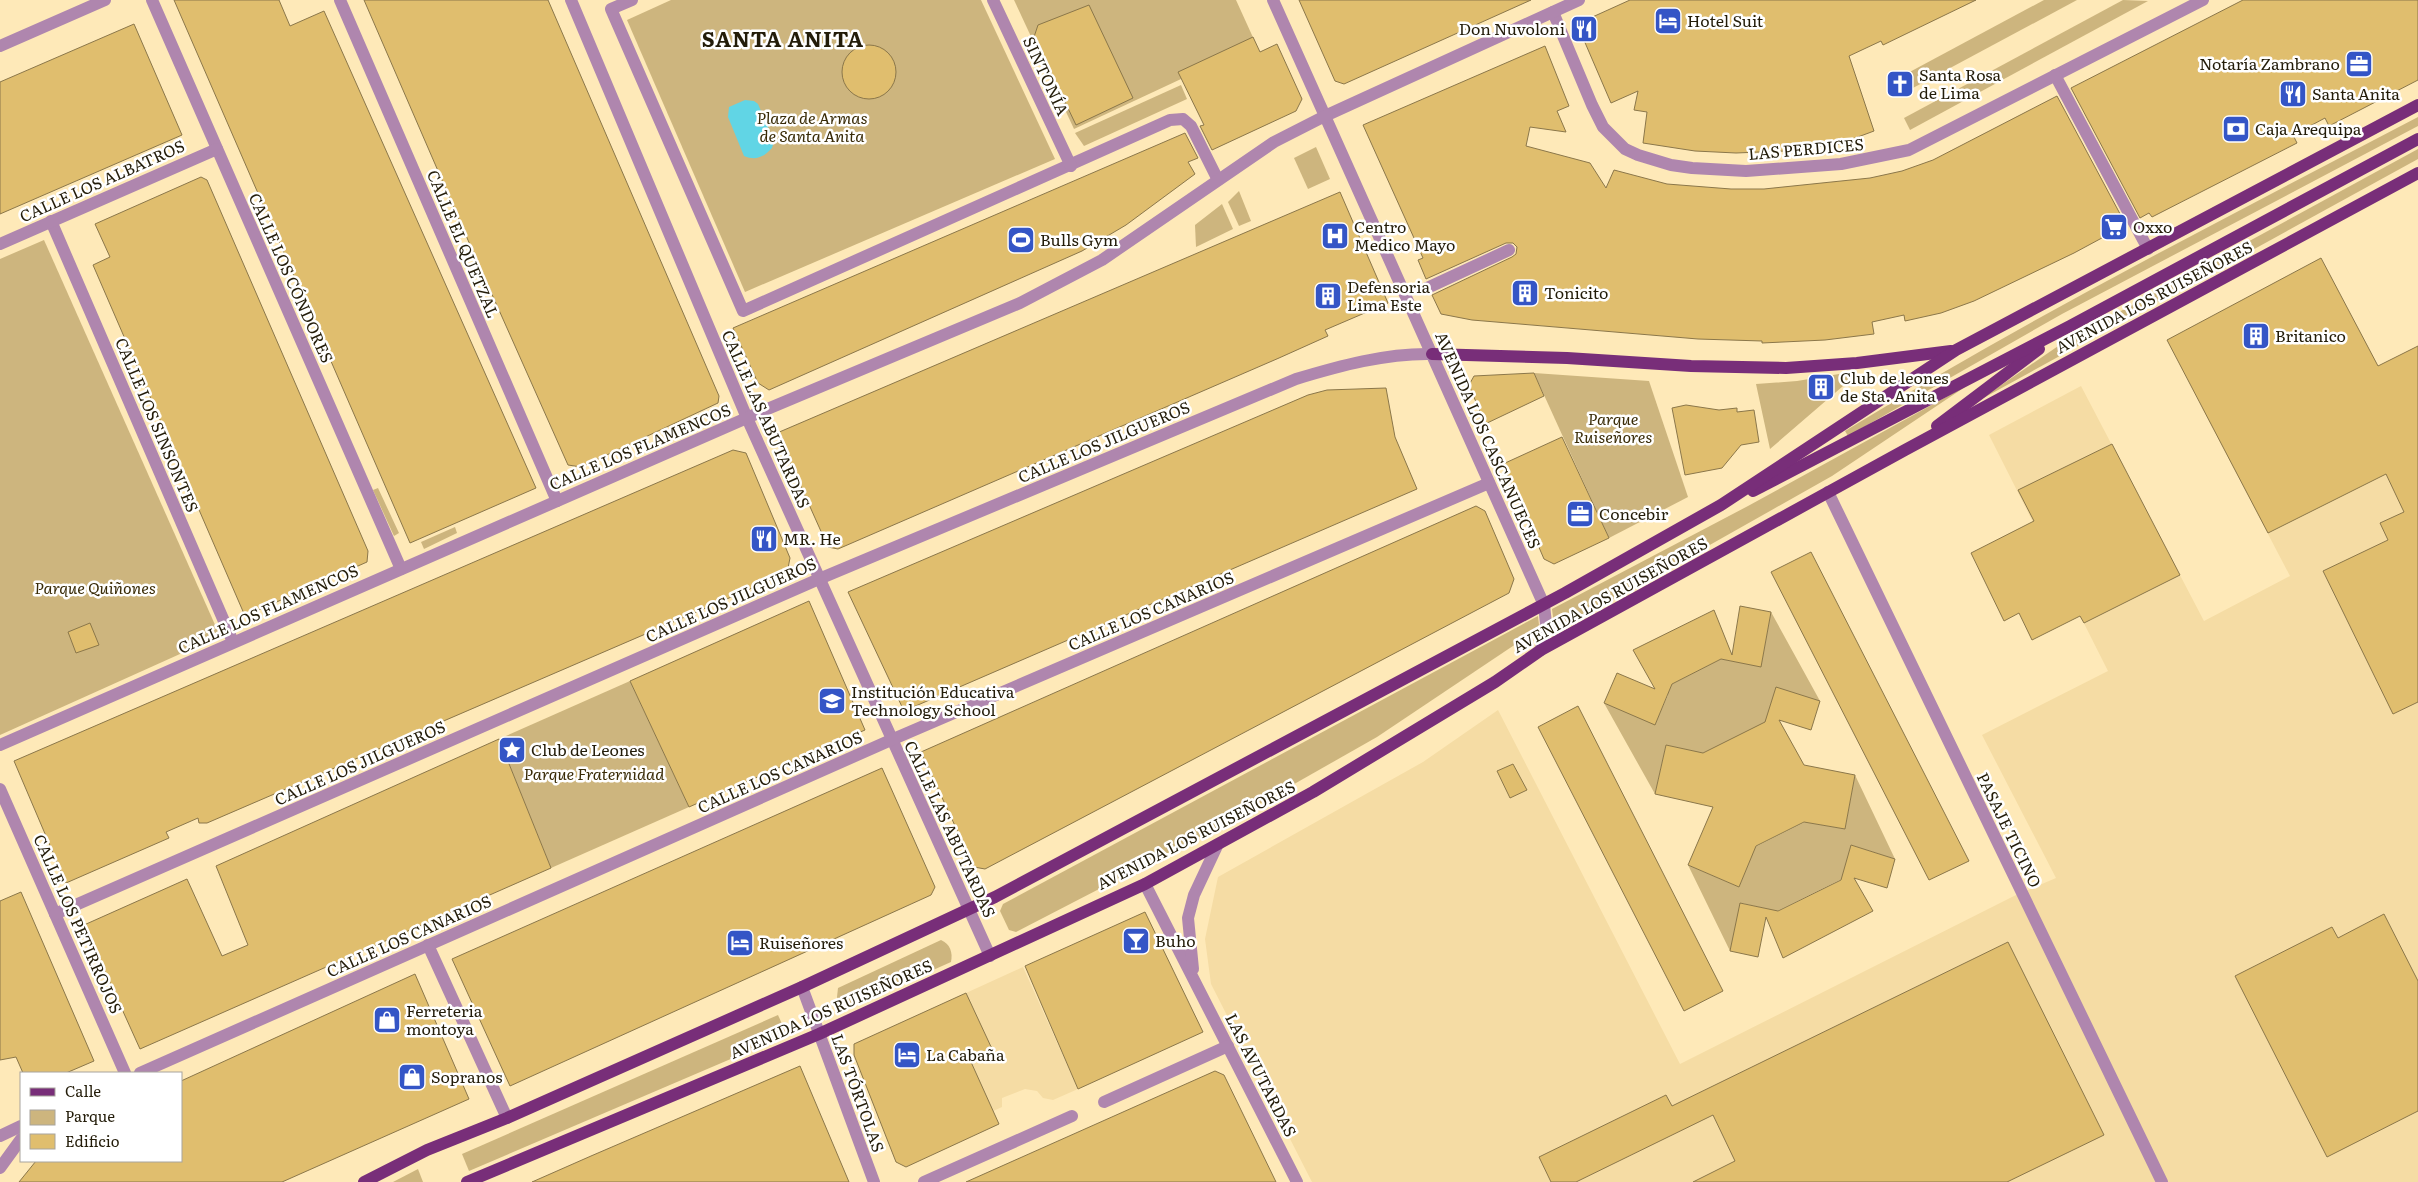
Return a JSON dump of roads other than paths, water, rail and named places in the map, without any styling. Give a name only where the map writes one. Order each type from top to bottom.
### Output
[{"type":"main road","name":"AVENIDA LOS RUISEÑORES","points":[[364,1182],[426,1150],[507,1118],[802,987],[969,910],[1544,605],[1721,505],[1956,350],[2418,105]]},
{"type":"main road","name":"AVENIDA LOS RUISEÑORES","points":[[1721,505],[1779,479],[2070,326],[2418,139]]},
{"type":"main road","name":"AVENIDA LOS RUISEÑORES","points":[[467,1182],[819,1034],[1145,884],[1313,792],[1495,682],[1541,650],[1905,450],[2418,173]]},
{"type":"main road","name":"AVENIDA LOS RUISEÑORES","points":[[1905,450],[2070,326]]},
{"type":"main road","points":[[1432,354],[1567,358],[1691,366],[1786,368],[1857,363],[1956,350]]},
{"type":"street","points":[[0,46],[105,0]]},
{"type":"street","name":"CALLE LOS CÓNDORES","points":[[152,0],[401,568]]},
{"type":"street","name":"CALLE EL QUETZAL","points":[[340,0],[557,501]]},
{"type":"street","name":"CALLE LAS ABUTARDAS","points":[[571,0],[747,418],[990,956]]},
{"type":"street","points":[[632,0],[611,9],[743,310],[1071,166],[1170,120],[1183,119],[1191,126],[1218,180]]},
{"type":"street","name":"SINTONÍA","points":[[993,0],[1071,166]]},
{"type":"street","name":"AVENIDA LOS CASCANUECES","points":[[1273,0],[1544,605],[1546,624],[1541,650]]},
{"type":"street","name":"CALLE LOS FLAMENCOS","points":[[0,745],[747,418],[1020,303],[1102,260],[1274,142],[1325,116],[1579,0]]},
{"type":"street","name":"LAS PERDICES","points":[[1553,12],[1592,105],[1603,126],[1614,140],[1625,149],[1638,155],[1692,168],[1746,171],[1850,163],[1909,150],[2202,0]]},
{"type":"street","points":[[2055,75],[2148,249]]},
{"type":"street","name":"CALLE LOS ALBATROS","points":[[0,244],[217,149]]},
{"type":"street","name":"CALLE LOS SINSONTES","points":[[51,222],[233,642]]},
{"type":"street","points":[[1425,289],[1509,250]]},
{"type":"street","name":"CALLE LOS JILGUEROS","points":[[55,914],[819,579],[1296,379],[1365,362],[1414,354],[1432,354]]},
{"type":"street","name":"CALLE LOS CANARIOS","points":[[142,1072],[891,740],[1489,482]]},
{"type":"street","name":"PASAJE TICINO","points":[[1828,492],[2162,1182]]},
{"type":"street","name":"CALLE LOS PETIRROJOS","points":[[0,789],[125,1072]]},
{"type":"street","name":"LAS AVUTARDAS","points":[[1196,983],[1189,947],[1188,918],[1194,895],[1217,846]]},
{"type":"street","name":"LAS AVUTARDAS","points":[[1145,884],[1297,1182]]},
{"type":"street","points":[[428,945],[507,1118]]},
{"type":"street","name":"LAS TÓRTOLAS","points":[[802,987],[874,1182]]},
{"type":"street","points":[[1104,1102],[1228,1046]]},
{"type":"street","points":[[924,1182],[1072,1116]]},
{"type":"street","points":[[0,1136],[20,1126]]},
{"type":"street","points":[[0,1168],[20,1140]]},
{"type":"water","points":[[745,100],[754,101],[758,104],[774,141],[769,151],[763,156],[756,158],[744,156],[728,117],[729,107]]},
{"type":"place","name":"Hotel Suit","points":[[1668,21]]},
{"type":"place","name":"Don Nuvoloni","points":[[1584,29]]},
{"type":"place","name":"Notaría Zambrano","points":[[2359,64]]},
{"type":"place","name":"Santa Rosa de Lima","points":[[1900,84]]},
{"type":"place","name":"Santa Anita","points":[[2293,94]]},
{"type":"place","name":"Caja Arequipa","points":[[2236,129]]},
{"type":"place","name":"Oxxo","points":[[2114,227]]},
{"type":"place","name":"Centro Medico Mayo","points":[[1335,236]]},
{"type":"place","name":"Bulls Gym","points":[[1021,240]]},
{"type":"place","name":"Tonicito","points":[[1525,293]]},
{"type":"place","name":"Defensoria Lima Este","points":[[1328,296]]},
{"type":"place","name":"Britanico","points":[[2256,336]]},
{"type":"place","name":"Club de leones de Sta. Anita","points":[[1821,387]]},
{"type":"place","name":"Concebir","points":[[1580,514]]},
{"type":"place","name":"MR. He","points":[[764,539]]},
{"type":"place","name":"Institución Educativa Technology School","points":[[832,701]]},
{"type":"place","name":"Club de Leones","points":[[512,750]]},
{"type":"place","name":"Buho","points":[[1136,941]]},
{"type":"place","name":"Ruiseñores","points":[[740,943]]},
{"type":"place","name":"Ferreteria montoya","points":[[387,1020]]},
{"type":"place","name":"La Cabaña","points":[[907,1055]]},
{"type":"place","name":"Sopranos","points":[[412,1077]]},
{"type":"district","name":"SANTA ANITA","points":[[783,40]]},
{"type":"park label","name":"Plaza de Armas de Santa Anita","points":[[812,127]]},
{"type":"park label","name":"Parque Ruiseñores","points":[[1613,428]]},
{"type":"park label","name":"Parque Quiñones","points":[[95,588]]},
{"type":"park label","name":"Parque Fraternidad","points":[[594,774]]}]
